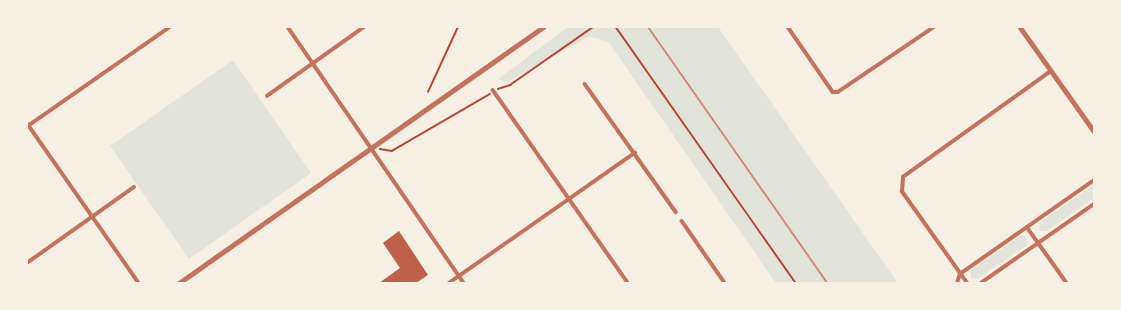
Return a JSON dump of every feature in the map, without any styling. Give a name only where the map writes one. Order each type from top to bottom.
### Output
[{"type":"street","points":[[139,283],[28,125],[170,27]]},
{"type":"street","points":[[288,27],[372,147],[384,170],[464,283]]},
{"type":"street","points":[[266,96],[364,27]]},
{"type":"street","points":[[179,283],[543,27]]},
{"type":"street","points":[[788,27],[833,92],[838,92],[934,27]]},
{"type":"street","points":[[1020,27],[1094,131]]},
{"type":"street","points":[[967,283],[902,192],[903,177],[1051,70]]},
{"type":"street","points":[[585,84],[676,212]]},
{"type":"street","points":[[493,90],[628,283]]},
{"type":"street","points":[[449,283],[635,153]]},
{"type":"street","points":[[957,283],[960,274],[1094,180]]},
{"type":"street","points":[[27,263],[134,186]]},
{"type":"street","points":[[981,283],[1094,204]]},
{"type":"street","points":[[682,221],[724,283]]},
{"type":"street","points":[[1027,227],[1067,283]]},
{"type":"path","points":[[428,92],[458,27]]},
{"type":"path","points":[[372,147],[392,151],[481,102],[493,90],[510,85],[593,27]]},
{"type":"path","points":[[616,27],[796,283]]},
{"type":"shaded area","points":[[568,27],[718,27],[898,283],[776,283],[609,43],[590,36],[507,82],[498,79]]},
{"type":"shaded area","points":[[233,60],[311,173],[189,259],[110,146]]},
{"type":"shaded area","points":[[1094,185],[1094,198],[1047,231],[1039,231],[1040,222]]},
{"type":"shaded area","points":[[1020,236],[1026,236],[1027,245],[977,279],[971,278],[971,270]]},
{"type":"building","points":[[399,231],[428,275],[416,283],[379,283],[400,268],[383,243]]},
{"type":"railway","points":[[648,27],[827,283]]}]
